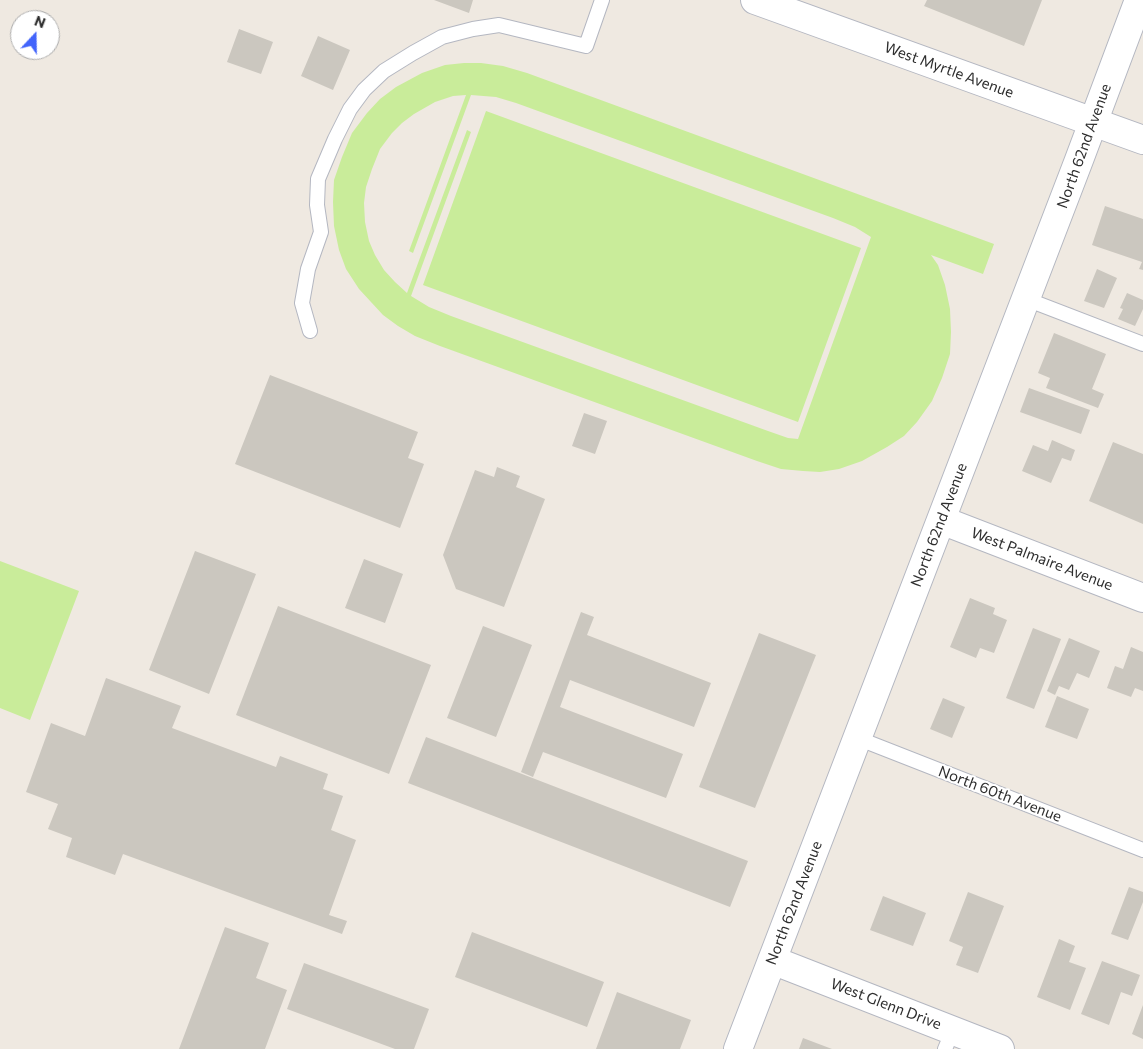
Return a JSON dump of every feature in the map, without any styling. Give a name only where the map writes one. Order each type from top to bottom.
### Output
[{"type":"street","name":"West Myrtle Avenue","points":[[755,0],[1143,140]]},
{"type":"street","name":"North 62nd Avenue","points":[[738,1049],[1139,0]]},
{"type":"street","name":"West Palmaire Avenue","points":[[941,520],[1143,598]]},
{"type":"street","name":"West Glenn Drive","points":[[772,960],[949,1040],[1000,1049]]},
{"type":"lane","points":[[310,331],[302,303],[308,269],[321,232],[317,205],[318,179],[350,109],[364,90],[384,71],[413,54],[442,38],[473,29],[500,25],[586,46],[602,0]]},
{"type":"lane","points":[[1026,299],[1143,344]]},
{"type":"lane","name":"North 60th Avenue","points":[[857,738],[1143,850]]},
{"type":"green space","points":[[481,63],[503,66],[527,73],[994,244],[983,274],[931,255],[938,265],[950,309],[950,354],[932,401],[917,422],[904,436],[887,447],[862,461],[839,469],[820,472],[781,469],[440,346],[415,336],[383,315],[359,289],[346,269],[339,250],[334,226],[334,180],[352,133],[380,99],[396,87],[422,73],[445,65]],"holes":[[[466,95],[409,251],[413,253],[471,95],[496,97],[516,103],[833,218],[855,227],[871,237],[798,439],[788,438],[768,431],[451,316],[429,307],[411,296],[471,132],[467,130],[407,293],[395,282],[384,270],[375,255],[369,241],[365,222],[364,203],[366,187],[372,169],[380,149],[402,123],[435,102],[453,96]]]},
{"type":"green space","points":[[486,111],[861,248],[798,422],[423,285]]},
{"type":"green space","points":[[0,561],[79,591],[30,720],[0,708]]},
{"type":"building","points":[[434,0],[473,0],[469,13]]},
{"type":"building","points":[[927,0],[1042,0],[1024,46],[924,6]]},
{"type":"building","points":[[239,29],[273,42],[261,74],[227,62]]},
{"type":"building","points":[[318,36],[350,50],[333,90],[301,76]]},
{"type":"building","points":[[1105,206],[1143,219],[1143,270],[1139,269],[1142,262],[1092,245]]},
{"type":"building","points":[[1097,269],[1117,278],[1104,308],[1084,301]]},
{"type":"building","points":[[1127,293],[1143,300],[1143,309],[1135,326],[1118,319],[1123,309],[1120,308]]},
{"type":"building","points":[[1054,333],[1106,354],[1092,389],[1104,394],[1098,408],[1046,388],[1050,378],[1038,373]]},
{"type":"building","points":[[270,375],[418,432],[408,458],[424,464],[400,528],[235,464]]},
{"type":"building","points":[[1029,388],[1090,410],[1081,434],[1020,412]]},
{"type":"building","points":[[584,413],[607,421],[595,454],[572,446]]},
{"type":"building","points":[[1052,440],[1075,450],[1071,461],[1062,458],[1051,483],[1022,471],[1033,445],[1048,451]]},
{"type":"building","points":[[1113,442],[1143,454],[1143,524],[1089,501]]},
{"type":"building","points":[[497,467],[520,476],[516,487],[545,499],[504,607],[456,589],[443,555],[475,470],[494,477]]},
{"type":"building","points":[[195,551],[256,574],[209,694],[149,670]]},
{"type":"building","points":[[364,559],[403,574],[385,623],[345,608]]},
{"type":"building","points":[[970,598],[995,608],[993,614],[1007,620],[994,653],[980,648],[976,658],[950,647]]},
{"type":"building","points":[[278,606],[431,665],[389,774],[236,715]]},
{"type":"building","points":[[581,612],[594,617],[587,635],[711,683],[694,727],[570,680],[560,707],[683,754],[666,798],[543,752],[533,777],[521,772]]},
{"type":"building","points":[[483,626],[532,645],[496,737],[447,718]]},
{"type":"building","points":[[1033,628],[1061,639],[1034,709],[1006,698]]},
{"type":"building","points":[[759,633],[816,655],[755,808],[699,787]]},
{"type":"building","points":[[1069,638],[1100,651],[1089,678],[1077,673],[1069,690],[1059,686],[1055,695],[1047,691]]},
{"type":"building","points":[[1131,647],[1143,652],[1143,691],[1135,688],[1131,697],[1107,688],[1115,666],[1123,669]]},
{"type":"building","points":[[106,678],[181,706],[172,728],[276,767],[280,756],[328,774],[323,789],[343,796],[331,830],[356,840],[329,915],[347,921],[342,934],[123,854],[115,875],[66,857],[72,838],[48,829],[58,804],[26,792],[51,723],[85,736]]},
{"type":"building","points":[[1057,696],[1089,709],[1077,739],[1045,727]]},
{"type":"building","points":[[943,698],[965,707],[952,738],[930,729]]},
{"type":"building","points":[[426,737],[748,861],[730,907],[408,783]]},
{"type":"building","points":[[1129,887],[1143,892],[1143,902],[1128,940],[1111,934]]},
{"type":"building","points":[[968,892],[1004,906],[978,973],[956,965],[963,947],[949,941]]},
{"type":"building","points":[[883,896],[926,913],[913,946],[870,930]]},
{"type":"building","points":[[225,927],[269,943],[256,978],[287,990],[265,1049],[179,1049]]},
{"type":"building","points":[[472,932],[604,982],[587,1027],[455,977]]},
{"type":"building","points":[[1059,939],[1075,946],[1069,962],[1086,968],[1070,1010],[1037,997]]},
{"type":"building","points":[[1102,961],[1140,975],[1132,996],[1121,992],[1109,1025],[1081,1014]]},
{"type":"building","points":[[304,963],[429,1009],[414,1049],[395,1049],[287,1009]]},
{"type":"building","points":[[617,992],[691,1020],[680,1049],[596,1049]]},
{"type":"building","points":[[1143,1005],[1143,1039],[1132,1034]]},
{"type":"building","points":[[803,1038],[832,1049],[799,1049]]}]
